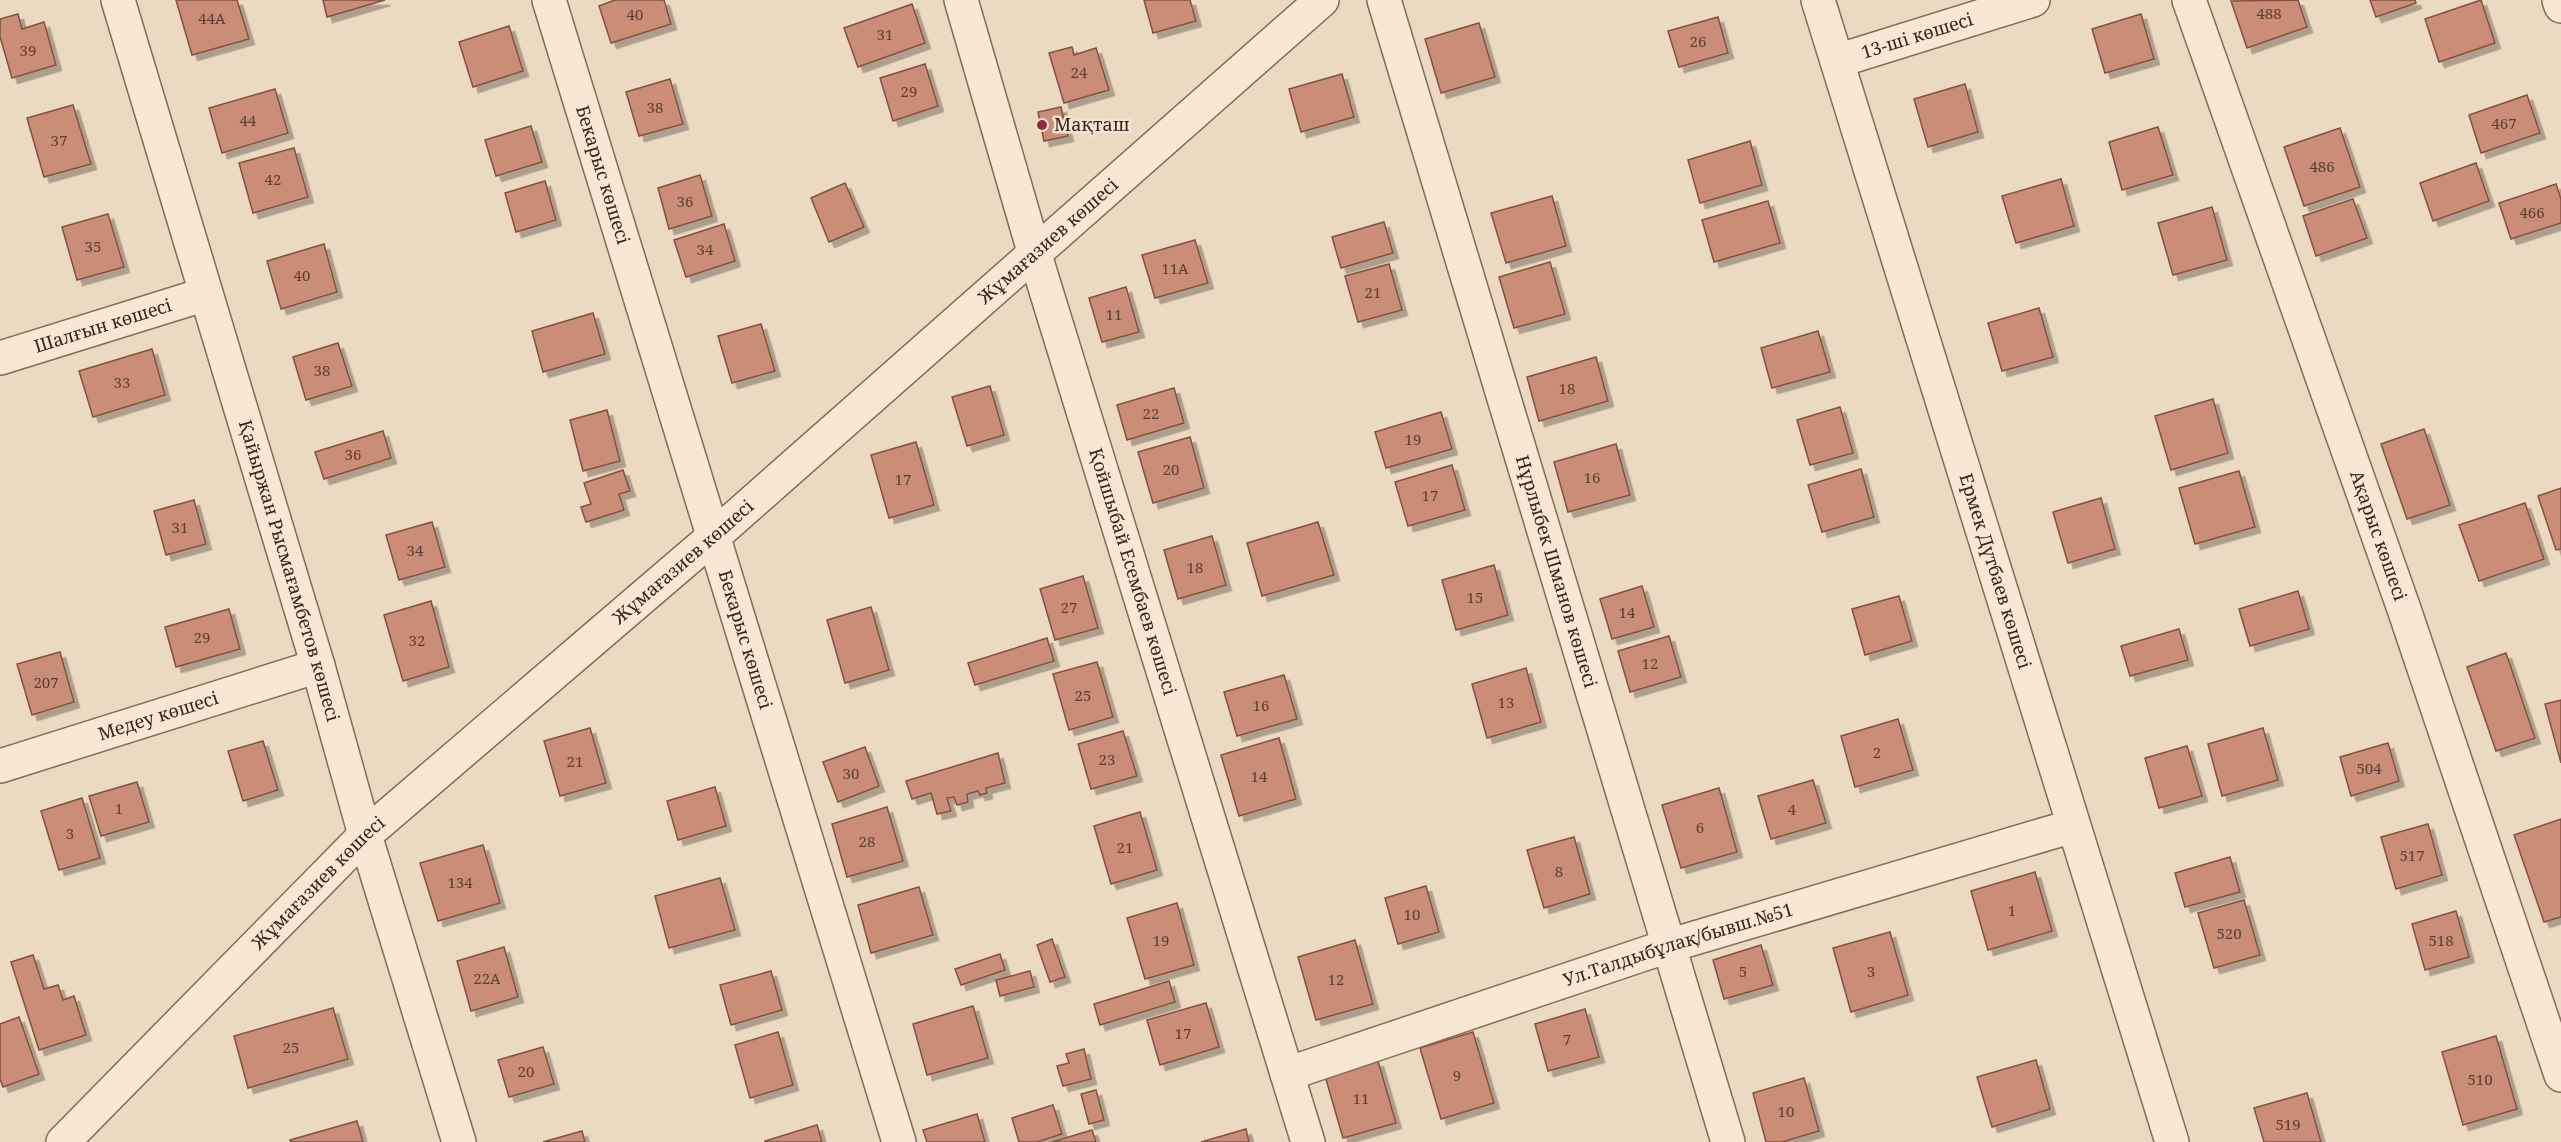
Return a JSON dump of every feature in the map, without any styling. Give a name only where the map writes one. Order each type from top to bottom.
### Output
[{"type":"street","name":"Қайыржан Рысмағамбетов көшесі","points":[[118,0],[318,666],[365,835],[459,1142]]},
{"type":"street","name":"Бекарыс көшесі","points":[[549,0],[899,1142]]},
{"type":"street","name":"Қойшыбай Есембаев көшесі","points":[[961,0],[1035,255],[1308,1142]]},
{"type":"street","name":"Жұмағазиев көшесі","points":[[63,1142],[365,835],[713,537],[1322,0]]},
{"type":"street","name":"Нұрлыбек Шманов көшесі","points":[[1384,0],[1728,1142]]},
{"type":"street","name":"Ермек Дүтбаев көшесi","points":[[1818,0],[2172,1142]]},
{"type":"street","name":"13-ші көшесi","points":[[1837,61],[2033,0]]},
{"type":"street","name":"Ақарыс көшесi","points":[[2188,0],[2404,609],[2561,1075]]},
{"type":"street","points":[[2559,0],[2561,6]]},
{"type":"street","name":"Шалғын көшесі","points":[[0,358],[206,294]]},
{"type":"street","name":"Медеу көшесі","points":[[0,766],[318,666]]},
{"type":"street","name":"Ул.Талдыбұлақ/бывш.№51","points":[[1287,1074],[1668,946],[2073,826]]},
{"type":"building","points":[[176,0],[237,0],[249,39],[192,55]]},
{"type":"building","points":[[323,0],[385,0],[327,17]]},
{"type":"building","points":[[615,0],[664,0],[671,24],[611,43],[599,6]]},
{"type":"building","points":[[1144,0],[1190,0],[1196,21],[1153,33]]},
{"type":"building","points":[[2298,0],[2307,27],[2247,48],[2231,1]]},
{"type":"building","points":[[2370,0],[2415,0],[2416,3],[2376,17]]},
{"type":"building","points":[[2481,0],[2495,43],[2439,62],[2425,19]]},
{"type":"building","points":[[912,4],[925,43],[858,67],[844,28]]},
{"type":"building","points":[[18,14],[22,29],[44,22],[56,65],[12,78],[0,37],[0,19]]},
{"type":"building","points":[[2141,14],[2154,59],[2105,73],[2092,29]]},
{"type":"building","points":[[1718,17],[1728,53],[1679,67],[1668,31]]},
{"type":"building","points":[[1479,23],[1495,77],[1441,93],[1425,39]]},
{"type":"building","points":[[509,26],[523,71],[473,87],[459,42]]},
{"type":"building","points":[[1072,47],[1074,55],[1096,48],[1109,90],[1064,103],[1049,53]]},
{"type":"building","points":[[925,64],[938,106],[893,121],[880,78]]},
{"type":"building","points":[[1342,74],[1354,117],[1301,132],[1289,89]]},
{"type":"building","points":[[670,79],[683,124],[639,136],[626,92]]},
{"type":"building","points":[[1965,84],[1978,132],[1928,147],[1914,99]]},
{"type":"building","points":[[275,89],[288,133],[222,153],[209,108]]},
{"type":"building","points":[[2527,95],[2540,133],[2481,153],[2469,115]]},
{"type":"building","points":[[73,105],[91,164],[44,177],[27,118]]},
{"type":"building","points":[[1061,107],[1068,136],[1044,141],[1038,112]]},
{"type":"building","points":[[531,126],[542,162],[496,176],[485,140]]},
{"type":"building","points":[[2158,127],[2173,175],[2122,190],[2109,142]]},
{"type":"building","points":[[2340,128],[2360,187],[2304,206],[2284,147]]},
{"type":"building","points":[[1750,141],[1762,185],[1700,203],[1688,160]]},
{"type":"building","points":[[294,148],[308,197],[253,213],[239,163]]},
{"type":"building","points":[[2476,163],[2489,201],[2433,221],[2420,183]]},
{"type":"building","points":[[700,175],[712,216],[669,229],[658,188]]},
{"type":"building","points":[[2061,179],[2074,226],[2016,243],[2002,196]]},
{"type":"building","points":[[545,181],[556,220],[516,232],[505,193]]},
{"type":"building","points":[[845,183],[864,227],[829,242],[811,198]]},
{"type":"building","points":[[2556,184],[2561,199],[2561,223],[2511,239],[2499,203]]},
{"type":"building","points":[[1552,196],[1566,246],[1506,263],[1491,213]]},
{"type":"building","points":[[2353,199],[2367,238],[2316,256],[2303,216]]},
{"type":"building","points":[[1768,201],[1780,243],[1714,262],[1702,220]]},
{"type":"building","points":[[2212,207],[2227,260],[2173,275],[2158,223]]},
{"type":"building","points":[[108,214],[124,267],[77,280],[62,227]]},
{"type":"building","points":[[1384,222],[1393,253],[1341,268],[1332,237]]},
{"type":"building","points":[[724,224],[735,261],[686,277],[674,240]]},
{"type":"building","points":[[1195,240],[1208,283],[1155,298],[1142,255]]},
{"type":"building","points":[[324,244],[337,292],[281,309],[267,261]]},
{"type":"building","points":[[1550,262],[1565,314],[1514,328],[1499,277]]},
{"type":"building","points":[[1389,264],[1402,310],[1358,322],[1345,276]]},
{"type":"building","points":[[1126,287],[1139,332],[1102,342],[1089,298]]},
{"type":"building","points":[[2039,308],[2053,357],[2002,371],[1988,323]]},
{"type":"building","points":[[593,313],[605,354],[543,372],[532,331]]},
{"type":"building","points":[[761,324],[775,371],[732,383],[718,336]]},
{"type":"building","points":[[1818,331],[1830,372],[1772,388],[1761,348]]},
{"type":"building","points":[[338,343],[352,386],[306,400],[293,357]]},
{"type":"building","points":[[152,349],[165,395],[93,417],[79,371]]},
{"type":"building","points":[[1596,357],[1608,401],[1539,421],[1527,377]]},
{"type":"building","points":[[990,386],[1004,435],[967,446],[952,397]]},
{"type":"building","points":[[1174,388],[1184,423],[1127,440],[1117,405]]},
{"type":"building","points":[[2213,399],[2228,453],[2171,470],[2155,416]]},
{"type":"building","points":[[1840,407],[1853,453],[1810,465],[1797,420]]},
{"type":"building","points":[[607,410],[620,461],[583,471],[570,420]]},
{"type":"building","points":[[1441,412],[1452,449],[1386,468],[1375,432]]},
{"type":"building","points":[[2424,429],[2450,505],[2407,519],[2381,444]]},
{"type":"building","points":[[383,431],[391,458],[324,479],[315,452]]},
{"type":"building","points":[[1190,437],[1204,488],[1153,503],[1138,452]]},
{"type":"building","points":[[916,442],[934,505],[889,518],[871,455]]},
{"type":"building","points":[[1616,444],[1630,495],[1568,512],[1554,462]]},
{"type":"building","points":[[1452,465],[1465,510],[1408,526],[1395,482]]},
{"type":"building","points":[[1861,469],[1874,517],[1822,532],[1808,485]]},
{"type":"building","points":[[623,470],[630,491],[619,494],[624,510],[586,522],[581,507],[591,504],[584,483]]},
{"type":"building","points":[[2239,471],[2255,527],[2195,544],[2179,488]]},
{"type":"building","points":[[2561,488],[2561,549],[2556,550],[2538,496]]},
{"type":"building","points":[[2101,498],[2115,549],[2068,563],[2053,512]]},
{"type":"building","points":[[194,500],[206,544],[166,555],[154,511]]},
{"type":"building","points":[[2525,503],[2544,559],[2479,581],[2459,525]]},
{"type":"building","points":[[432,522],[445,567],[399,580],[386,535]]},
{"type":"building","points":[[1318,522],[1334,575],[1262,596],[1247,543]]},
{"type":"building","points":[[1212,536],[1226,585],[1178,599],[1164,550]]},
{"type":"building","points":[[1494,565],[1508,615],[1456,630],[1442,580]]},
{"type":"building","points":[[1083,576],[1098,628],[1055,640],[1040,589]]},
{"type":"building","points":[[1642,586],[1654,627],[1612,639],[1600,599]]},
{"type":"building","points":[[2298,591],[2309,629],[2250,646],[2239,609]]},
{"type":"building","points":[[1899,596],[1912,641],[1865,655],[1852,609]]},
{"type":"building","points":[[431,601],[449,667],[403,681],[384,615]]},
{"type":"building","points":[[871,607],[889,670],[845,683],[827,620]]},
{"type":"building","points":[[229,609],[240,649],[176,667],[165,627]]},
{"type":"building","points":[[2179,629],[2188,660],[2130,676],[2121,646]]},
{"type":"building","points":[[1669,636],[1681,677],[1630,692],[1618,651]]},
{"type":"building","points":[[1047,638],[1054,661],[975,685],[968,663]]},
{"type":"building","points":[[60,652],[74,702],[32,715],[17,664]]},
{"type":"building","points":[[2506,653],[2535,738],[2496,751],[2467,667]]},
{"type":"building","points":[[1097,662],[1113,717],[1069,730],[1053,674]]},
{"type":"building","points":[[1526,668],[1541,722],[1487,738],[1472,684]]},
{"type":"building","points":[[1284,675],[1297,719],[1237,736],[1224,692]]},
{"type":"building","points":[[2561,700],[2561,763],[2545,704]]},
{"type":"building","points":[[1898,719],[1913,770],[1855,787],[1841,736]]},
{"type":"building","points":[[590,728],[606,783],[560,796],[544,741]]},
{"type":"building","points":[[2263,728],[2278,780],[2222,796],[2208,744]]},
{"type":"building","points":[[1123,731],[1137,776],[1091,789],[1078,744]]},
{"type":"building","points":[[1279,738],[1296,799],[1239,816],[1221,755]]},
{"type":"building","points":[[263,741],[278,790],[243,801],[228,751]]},
{"type":"building","points":[[2388,743],[2399,781],[2351,796],[2340,757]]},
{"type":"building","points":[[2187,746],[2202,796],[2159,808],[2145,758]]},
{"type":"building","points":[[865,747],[879,786],[838,802],[823,762]]},
{"type":"building","points":[[998,753],[1005,783],[986,788],[987,793],[980,795],[978,791],[967,794],[968,802],[957,805],[954,797],[947,798],[951,811],[937,814],[931,793],[912,799],[906,781]]},
{"type":"building","points":[[1813,780],[1826,823],[1771,839],[1758,796]]},
{"type":"building","points":[[137,782],[149,822],[101,836],[89,796]]},
{"type":"building","points":[[715,787],[726,826],[678,840],[667,801]]},
{"type":"building","points":[[1719,788],[1737,852],[1681,868],[1662,805]]},
{"type":"building","points":[[82,798],[100,858],[59,870],[41,811]]},
{"type":"building","points":[[887,807],[903,861],[847,877],[832,824]]},
{"type":"building","points":[[1140,812],[1157,870],[1111,884],[1094,826]]},
{"type":"building","points":[[2561,819],[2561,917],[2544,922],[2514,835]]},
{"type":"building","points":[[2428,824],[2442,875],[2396,889],[2381,837]]},
{"type":"building","points":[[1574,837],[1590,894],[1544,908],[1527,850]]},
{"type":"building","points":[[483,845],[500,903],[438,921],[420,863]]},
{"type":"building","points":[[2230,857],[2240,892],[2185,907],[2175,873]]},
{"type":"building","points":[[2035,872],[2052,931],[1988,950],[1971,891]]},
{"type":"building","points":[[720,878],[735,930],[669,948],[655,896]]},
{"type":"building","points":[[1426,886],[1439,932],[1398,944],[1385,898]]},
{"type":"building","points":[[919,887],[933,935],[871,953],[858,905]]},
{"type":"building","points":[[2244,900],[2260,955],[2214,968],[2198,913]]},
{"type":"building","points":[[1177,903],[1194,965],[1145,979],[1127,918]]},
{"type":"building","points":[[2456,911],[2469,957],[2425,970],[2412,924]]},
{"type":"building","points":[[1890,932],[1908,995],[1851,1012],[1833,948]]},
{"type":"building","points":[[1052,939],[1065,977],[1050,982],[1037,945]]},
{"type":"building","points":[[1355,940],[1373,1004],[1316,1020],[1298,957]]},
{"type":"building","points":[[1761,945],[1773,985],[1724,999],[1713,960]]},
{"type":"building","points":[[504,947],[518,997],[471,1011],[457,961]]},
{"type":"building","points":[[1000,954],[1005,970],[961,985],[955,969]]},
{"type":"building","points":[[33,955],[44,989],[58,985],[63,1000],[74,996],[86,1035],[39,1050],[11,962]]},
{"type":"building","points":[[771,971],[782,1010],[731,1025],[720,985]]},
{"type":"building","points":[[1030,971],[1034,987],[1000,996],[996,980]]},
{"type":"building","points":[[1169,981],[1175,1002],[1100,1025],[1094,1004]]},
{"type":"building","points":[[1206,1003],[1219,1047],[1160,1065],[1147,1020]]},
{"type":"building","points":[[973,1006],[988,1058],[927,1075],[913,1024]]},
{"type":"building","points":[[333,1008],[348,1059],[248,1088],[234,1036]]},
{"type":"building","points":[[1585,1009],[1599,1057],[1548,1071],[1535,1024]]},
{"type":"building","points":[[19,1017],[39,1074],[3,1087],[0,1079],[0,1024]]},
{"type":"building","points":[[778,1032],[793,1085],[750,1098],[735,1045]]},
{"type":"building","points":[[1473,1032],[1494,1103],[1441,1119],[1420,1048]]},
{"type":"building","points":[[2496,1036],[2517,1109],[2463,1125],[2442,1052]]},
{"type":"building","points":[[543,1047],[554,1084],[509,1097],[498,1060]]},
{"type":"building","points":[[1084,1049],[1091,1079],[1063,1086],[1057,1066],[1069,1063],[1066,1054]]},
{"type":"building","points":[[2036,1060],[2050,1109],[1992,1127],[1977,1077]]},
{"type":"building","points":[[1378,1061],[1396,1123],[1343,1138],[1325,1076]]},
{"type":"building","points":[[1804,1078],[1819,1131],[1782,1142],[1766,1142],[1753,1093]]},
{"type":"building","points":[[1096,1090],[1104,1120],[1089,1124],[1081,1094]]},
{"type":"building","points":[[2307,1093],[2321,1142],[2264,1142],[2254,1108]]},
{"type":"building","points":[[1053,1105],[1062,1134],[1037,1142],[1019,1142],[1012,1118]]},
{"type":"building","points":[[977,1114],[985,1142],[927,1142],[923,1130]]},
{"type":"building","points":[[357,1121],[363,1142],[291,1142],[290,1140]]},
{"type":"building","points":[[817,1125],[822,1142],[765,1142],[765,1141]]},
{"type":"building","points":[[1246,1129],[1249,1142],[1201,1142]]},
{"type":"building","points":[[1092,1130],[1096,1142],[1052,1142]]},
{"type":"building","points":[[582,1131],[585,1142],[543,1142]]},
{"type":"place","name":"Мақташ","points":[[1042,125]]}]
